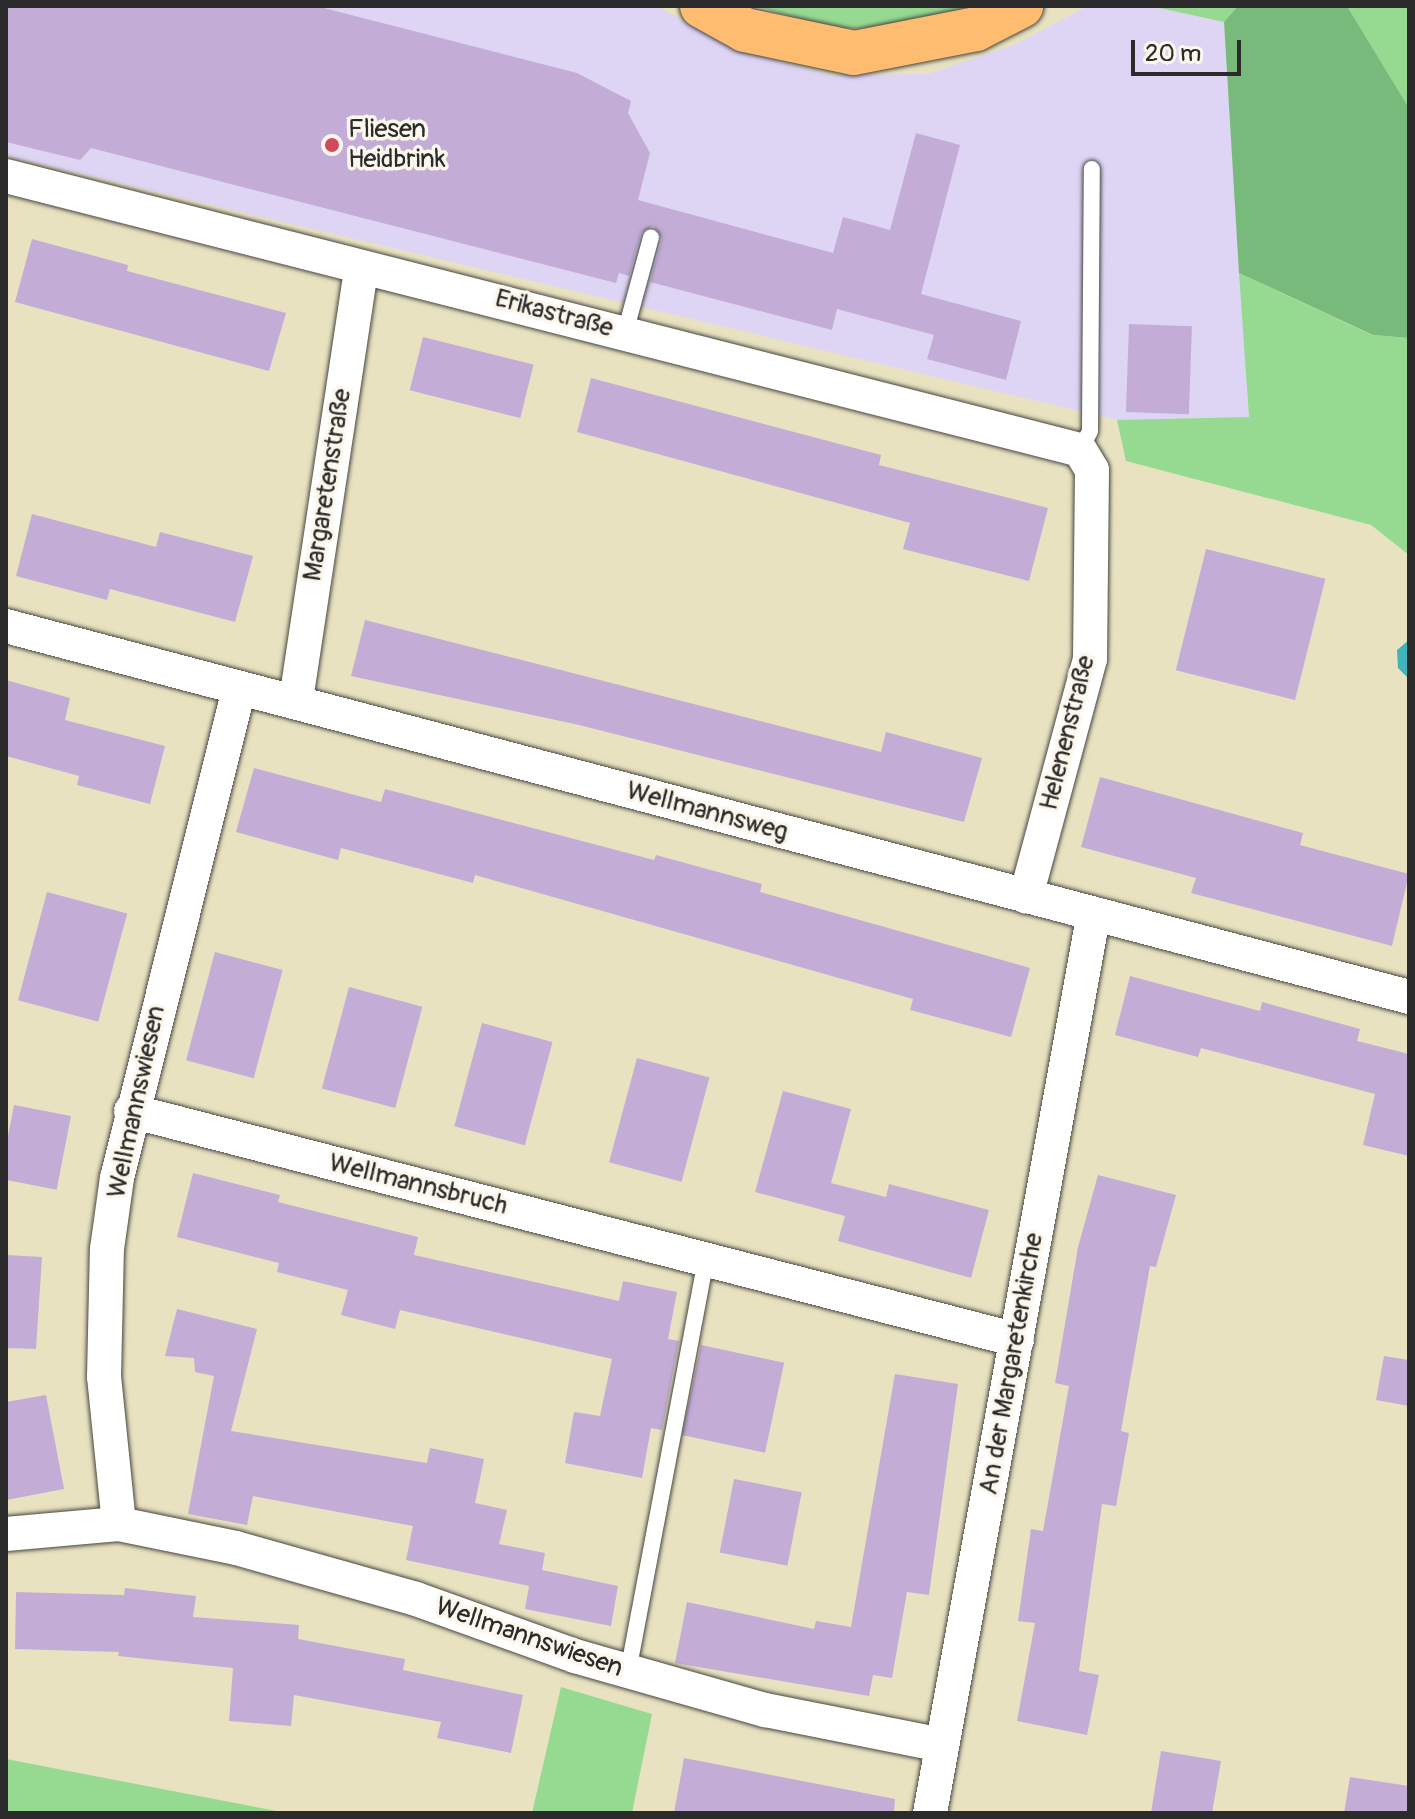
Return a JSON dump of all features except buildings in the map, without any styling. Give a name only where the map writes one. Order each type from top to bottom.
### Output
[{"type":"highway","points":[[702,6],[745,30],[854,53],[976,29],[1021,6]]},
{"type":"street","name":"Erikastraße","points":[[6,176],[361,269],[387,270],[1086,460]]},
{"type":"street","name":"Margaretenstraße","points":[[296,700],[361,269]]},
{"type":"street","name":"Helenenstraße","points":[[1026,897],[1090,659],[1086,460]]},
{"type":"street","name":"Wellmannsweg","points":[[6,626],[239,689],[296,700],[1026,897],[1093,918],[1409,997]]},
{"type":"street","name":"Wellmannswiesen","points":[[119,1524],[104,1377],[107,1249],[131,1111],[239,689]]},
{"type":"street","name":"An der Margaretenkirche","points":[[934,1812],[942,1745],[1093,918]]},
{"type":"street","name":"Wellmannsbruch","points":[[131,1111],[1017,1340]]},
{"type":"street","name":"Wellmannswiesen","points":[[6,1534],[119,1524],[236,1548],[416,1599],[628,1672],[765,1710],[942,1745]]},
{"type":"lane","points":[[1086,460],[1090,431],[1092,169]]},
{"type":"lane","points":[[625,333],[651,237]]},
{"type":"lane","points":[[628,1672],[706,1259]]},
{"type":"shaded area","points":[[6,6],[657,6],[736,50],[831,75],[928,74],[1016,44],[1088,6],[1150,6],[1224,22],[1249,417],[1117,420],[6,156]]},
{"type":"green space","points":[[755,6],[970,6],[906,29],[830,28]]},
{"type":"green space","points":[[1150,6],[1238,6],[1224,22]]},
{"type":"green space","points":[[1238,6],[1347,6],[1409,108],[1409,338],[1373,335],[1239,273],[1224,22]]},
{"type":"green space","points":[[1347,6],[1409,6],[1409,108]]},
{"type":"green space","points":[[1239,273],[1372,335],[1409,338],[1409,555],[1371,525],[1126,461],[1117,420],[1249,417]]},
{"type":"green space","points":[[561,1687],[652,1714],[632,1813],[532,1813]]},
{"type":"green space","points":[[6,1759],[287,1813],[6,1813]]},
{"type":"water","points":[[1409,640],[1409,679],[1398,668],[1397,650]]},
{"type":"place","name":"Fliesen Heidbrink","points":[[332,145]]}]
